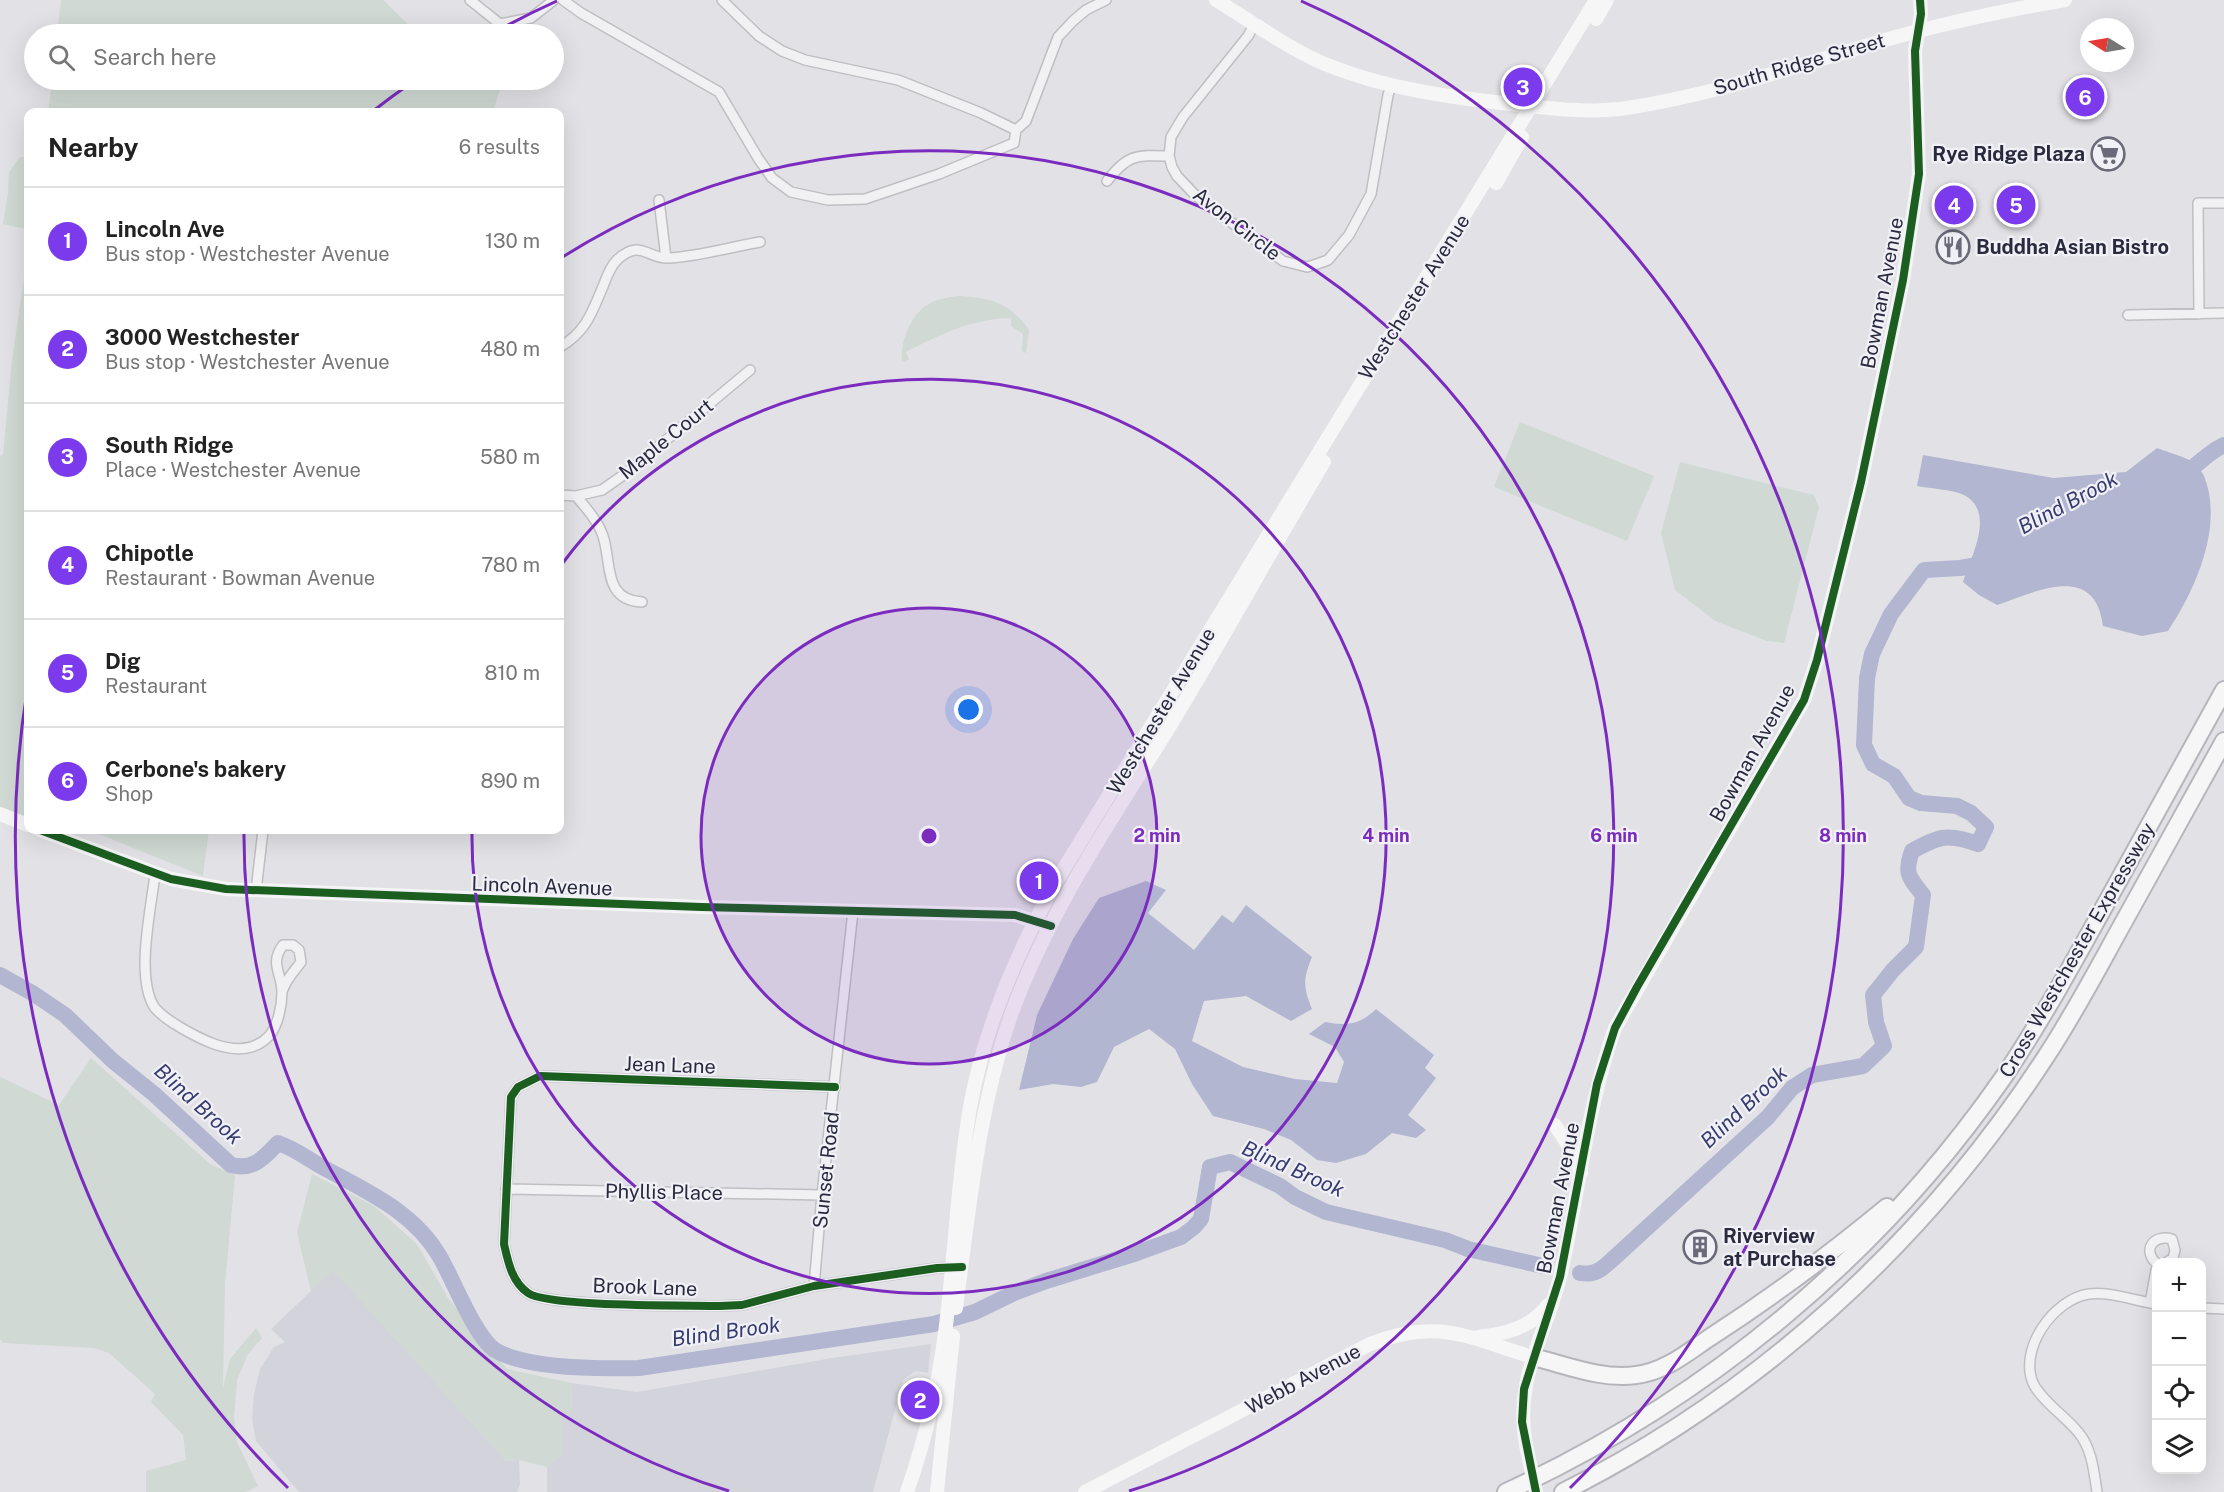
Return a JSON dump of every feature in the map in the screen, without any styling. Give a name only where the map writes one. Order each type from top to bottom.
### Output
[{"type":"highway","name":"Cross Westchester Expressway","points":[[1506,1492],[1585,1453],[1645,1418],[1738,1354],[1837,1270],[1887,1220],[1933,1168],[1996,1087],[2043,1014],[2224,690]]},
{"type":"highway","name":"Cross Westchester Expressway","points":[[1563,1492],[1628,1458],[1673,1430],[1760,1369],[1854,1288],[1929,1212],[1995,1130],[2046,1057],[2095,974],[2224,741]]},
{"type":"highway","points":[[1533,1357],[1614,1376],[1638,1375],[1666,1366],[1727,1327],[1825,1257],[1933,1168]]},
{"type":"main road","name":"South Ridge Street","points":[[1216,0],[1328,65],[1391,86],[1426,93],[1567,110],[1618,109],[1667,100],[1771,74],[1918,32],[1999,12],[2065,0]]},
{"type":"main road","name":"Westchester Avenue","points":[[937,1492],[957,1267],[987,1096],[1016,1001],[1071,887],[1218,645],[1536,107],[1596,0]]},
{"type":"main road","name":"Westchester Avenue","points":[[957,1267],[965,1140],[978,1072],[998,1005],[1035,921],[1060,875],[1536,107],[1607,0]]},
{"type":"main road","name":"Bowman Avenue","points":[[1536,1492],[1522,1422],[1522,1401],[1533,1357],[1560,1277],[1597,1084],[1615,1028],[1803,700],[1817,660],[1861,482],[1903,280],[1919,174],[1915,51],[1921,14],[1920,0]]},
{"type":"main road","points":[[0,814],[24,823]]},
{"type":"main road","name":"Lincoln Avenue","points":[[50,834],[155,874],[203,886],[256,891],[666,906],[1015,915],[1051,926]]},
{"type":"main road","points":[[1555,1125],[1572,1151],[1581,1173]]},
{"type":"main road","points":[[1473,1337],[1515,1330],[1542,1312],[1553,1297]]},
{"type":"main road","name":"Webb Avenue","points":[[1085,1492],[1370,1344],[1415,1330],[1445,1331],[1473,1337],[1533,1357]]},
{"type":"main road","name":"Westchester Avenue","points":[[907,1492],[927,1430],[949,1337]]},
{"type":"street","points":[[470,0],[500,24],[531,18],[554,0]]},
{"type":"street","points":[[562,0],[719,92],[772,178],[790,192],[828,200],[865,199],[889,192],[1004,149],[1014,143],[1016,130],[1026,121],[1058,37],[1086,10],[1106,0]]},
{"type":"street","points":[[722,0],[759,36],[782,51],[805,60],[837,68],[898,80],[1016,130]]},
{"type":"street","points":[[1107,181],[1128,159],[1169,156],[1171,137],[1183,117],[1248,36],[1255,23]]},
{"type":"street","name":"Avon Circle","points":[[1169,156],[1177,176],[1196,196],[1271,253],[1293,265],[1307,267],[1317,264],[1328,260],[1337,251],[1363,212],[1371,194],[1391,86]]},
{"type":"street","points":[[658,200],[666,258]]},
{"type":"street","points":[[2199,314],[2198,202],[2224,203]]},
{"type":"street","points":[[564,344],[584,327],[610,270],[618,259],[640,249],[666,258],[760,242]]},
{"type":"street","points":[[2128,315],[2224,313]]},
{"type":"street","name":"Maple Court","points":[[576,496],[602,489],[628,471],[750,370]]},
{"type":"street","points":[[564,495],[576,496],[596,521],[603,535],[613,586],[620,596],[642,602]]},
{"type":"street","points":[[256,891],[263,834]]},
{"type":"street","points":[[155,874],[145,960],[145,980],[154,1006],[160,1014],[206,1041],[239,1050],[247,1049],[269,1036],[278,1021],[285,979],[301,962],[299,950],[293,945],[283,945],[277,954],[276,964],[282,992]]},
{"type":"street","name":"Sunset Road","points":[[814,1286],[854,911]]},
{"type":"street","name":"Jean Lane","points":[[511,1097],[518,1087],[540,1077],[835,1087]]},
{"type":"street","name":"Brook Lane","points":[[511,1097],[504,1244],[509,1266],[518,1284],[533,1296],[572,1301],[742,1305],[814,1286],[957,1267]]},
{"type":"street","name":"Phyllis Place","points":[[506,1189],[822,1195]]},
{"type":"street","points":[[2153,1258],[2151,1246],[2153,1240],[2158,1237],[2172,1239],[2175,1242],[2173,1258]]},
{"type":"street","points":[[2097,1492],[2089,1452],[2079,1433],[2035,1385],[2029,1369],[2033,1348],[2053,1314],[2076,1298],[2096,1294],[2152,1304]]},
{"type":"street","points":[[2206,1308],[2224,1309]]},
{"type":"shaded area","points":[[61,0],[383,0],[408,24],[58,24]]},
{"type":"shaded area","points":[[51,90],[500,90],[494,108],[48,108]]},
{"type":"shaded area","points":[[20,157],[24,157],[24,229],[3,224],[9,172]]},
{"type":"shaded area","points":[[24,278],[24,818],[0,808],[0,456],[3,455],[12,360]]},
{"type":"shaded area","points":[[959,296],[990,300],[1014,313],[1029,330],[1026,353],[1022,351],[1023,334],[1011,326],[1011,318],[970,324],[944,334],[906,352],[909,359],[902,361],[906,334],[920,311],[935,301]]},
{"type":"shaded area","points":[[1520,422],[1654,476],[1627,541],[1494,487]]},
{"type":"shaded area","points":[[1680,462],[1814,495],[1819,507],[1784,643],[1767,641],[1715,621],[1675,590],[1661,533]]},
{"type":"shaded area","points":[[98,834],[208,834],[203,876]]},
{"type":"shaded area","points":[[91,1058],[210,1164],[235,1175],[225,1284],[223,1388],[230,1359],[256,1328],[262,1338],[248,1354],[237,1380],[234,1417],[237,1442],[258,1486],[246,1492],[146,1492],[146,1471],[186,1460],[183,1435],[151,1402],[155,1394],[109,1353],[94,1348],[3,1343],[0,1339],[0,1077],[59,1105]]},
{"type":"shaded area","points":[[312,1174],[374,1206],[417,1244],[448,1298],[507,1369],[572,1383],[571,1416],[563,1418],[563,1454],[547,1467],[519,1460],[506,1461],[333,1271],[311,1291],[297,1233]]},
{"type":"shaded area","points":[[333,1270],[506,1461],[519,1460],[520,1484],[517,1492],[299,1492],[256,1441],[252,1419],[254,1394],[260,1369],[274,1347],[285,1342],[271,1329]]},
{"type":"shaded area","points":[[931,1344],[928,1373],[915,1371],[903,1380],[873,1492],[547,1492],[547,1467],[563,1454],[563,1417],[571,1415],[572,1383],[637,1392],[832,1358]]},
{"type":"water","points":[[2157,448],[2197,465],[2204,476],[2211,515],[2204,556],[2178,614],[2168,631],[2142,636],[2103,626],[2098,606],[2089,594],[2076,588],[2062,586],[2046,589],[1997,605],[1979,595],[1963,582],[1979,536],[1978,512],[1973,503],[1959,493],[1917,486],[1923,455],[2054,478],[2126,472]]},
{"type":"water","points":[[1146,881],[1166,890],[1148,913],[1194,950],[1222,915],[1233,923],[1246,905],[1312,957],[1305,983],[1312,1009],[1291,1021],[1246,996],[1204,1001],[1192,1041],[1243,1067],[1295,1079],[1337,1083],[1344,1062],[1335,1047],[1309,1034],[1325,1022],[1352,1023],[1376,1009],[1434,1055],[1425,1068],[1436,1078],[1408,1115],[1426,1130],[1416,1138],[1392,1133],[1366,1154],[1336,1163],[1317,1160],[1291,1140],[1264,1129],[1213,1116],[1192,1084],[1175,1049],[1149,1029],[1114,1047],[1097,1082],[1081,1087],[1053,1084],[1019,1090],[1037,1015],[1073,939],[1099,898]]},
{"type":"waterway","name":"Blind Brook","points":[[2178,476],[2224,445]]},
{"type":"waterway","name":"Blind Brook","points":[[1580,1273],[1595,1272],[1606,1265],[1768,1117],[1792,1088],[1812,1075],[1863,1066],[1884,1046],[1876,1022],[1873,995],[1916,947],[1923,895],[1909,875],[1908,865],[1912,851],[1937,839],[1951,837],[1978,844],[1986,827],[1971,813],[1957,806],[1921,803],[1909,798],[1894,776],[1873,764],[1864,745],[1867,678],[1872,654],[1891,614],[1924,570],[1960,568],[1990,563]]},
{"type":"waterway","name":"Blind Brook","points":[[0,975],[65,1015],[113,1061],[154,1094],[231,1165],[246,1166],[258,1162],[278,1143],[285,1145],[374,1195],[404,1215],[429,1241],[440,1257],[472,1321],[487,1343],[495,1350],[525,1361],[565,1366],[639,1368],[934,1324],[975,1312],[1014,1293],[1046,1281],[1181,1237],[1201,1219],[1210,1167],[1230,1162],[1280,1186],[1295,1197],[1326,1212],[1543,1266]]},
{"type":"cycle path","points":[[1536,1492],[1522,1422],[1524,1389],[1560,1277],[1597,1084],[1615,1028],[1804,700],[1817,660],[1861,482],[1903,280],[1919,174],[1915,51],[1921,14],[1920,0]]},
{"type":"cycle path","points":[[51,834],[171,879],[226,889],[701,907],[1015,915],[1051,926]]},
{"type":"cycle path","points":[[835,1087],[540,1076],[518,1087],[511,1097],[504,1244],[514,1277],[528,1293],[541,1298],[562,1301],[720,1306],[742,1305],[814,1286],[937,1268],[962,1267]]},
{"type":"place","name":"South Ridge","points":[[1523,87]]},
{"type":"place","name":"Cerbone's bakery","points":[[2085,97]]},
{"type":"place","name":"Rye Ridge Plaza","points":[[2108,154]]},
{"type":"place","name":"Chipotle","points":[[1954,205]]},
{"type":"place","name":"Dig","points":[[2016,205]]},
{"type":"place","name":"Buddha Asian Bistro","points":[[1953,247]]},
{"type":"place","name":"Lincoln Ave","points":[[1039,881]]},
{"type":"place","name":"Riverview at Purchase","points":[[1700,1247]]},
{"type":"place","name":"3000 Westchester","points":[[920,1400]]}]
